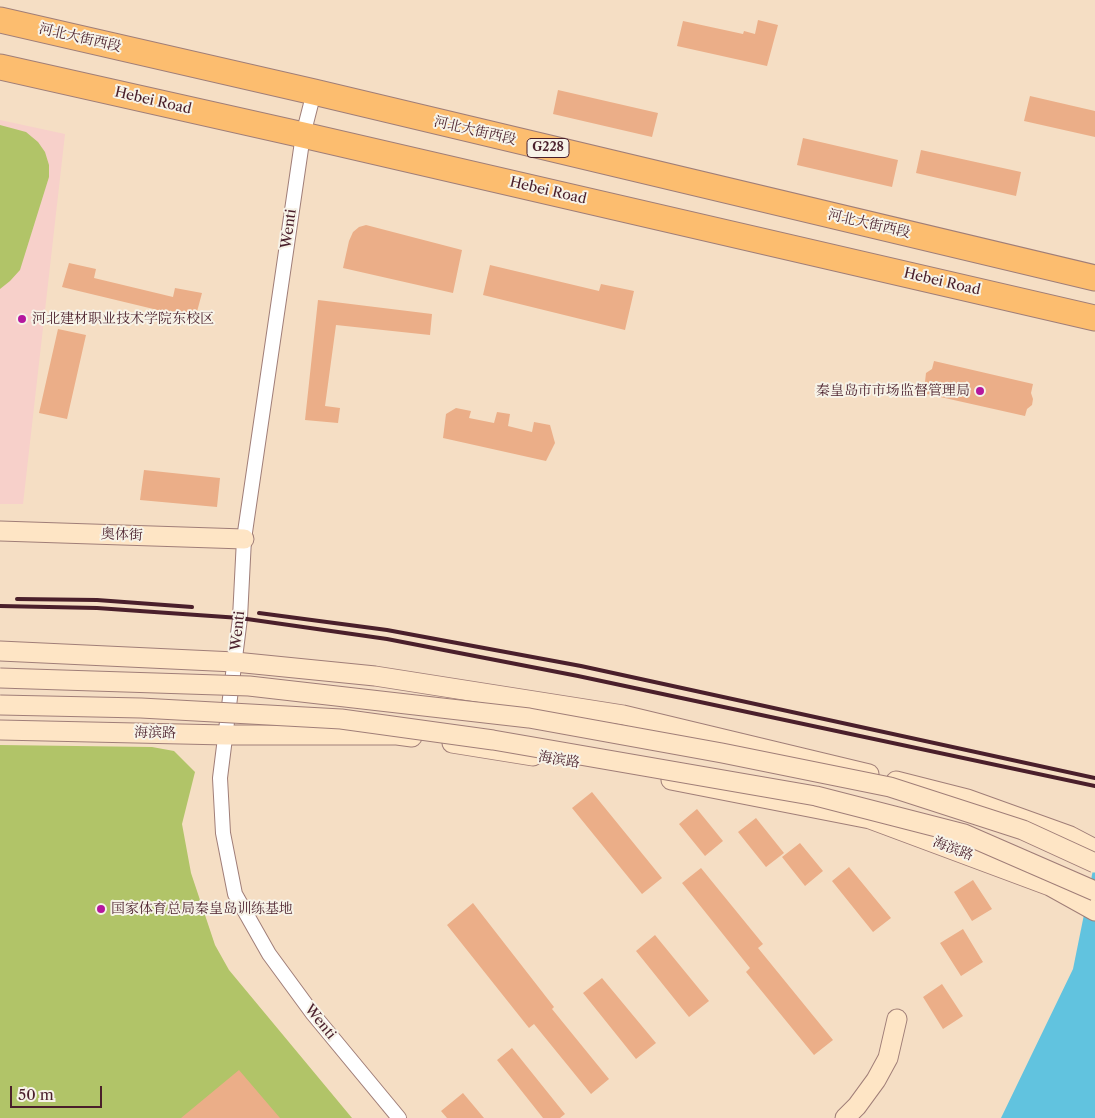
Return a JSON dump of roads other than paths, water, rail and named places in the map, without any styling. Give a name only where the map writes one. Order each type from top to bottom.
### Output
[{"type":"highway","name":"河北大街西段","points":[[0,20],[314,92],[1095,278]]},
{"type":"highway","name":"Hebei Road","points":[[0,66],[1095,318]]},
{"type":"street","name":"Wenti","points":[[314,92],[302,135],[244,539],[240,618],[220,778],[222,833],[235,894],[269,954],[313,1014],[399,1118]]},
{"type":"street","name":"奥体街","points":[[0,532],[244,539]]},
{"type":"street","points":[[0,651],[235,662],[375,676],[623,715],[967,799],[1070,836],[1095,849]]},
{"type":"street","points":[[0,678],[249,686],[529,718],[712,751],[890,787],[1023,830],[1095,862]]},
{"type":"street","name":"海滨路","points":[[0,705],[140,708],[341,719],[493,740],[816,796],[964,834],[1095,891]]},
{"type":"street","name":"海滨路","points":[[0,730],[226,735],[398,735],[612,768],[870,819],[1050,886],[1095,911]]},
{"type":"street","points":[[845,1118],[857,1106],[876,1080],[888,1058],[897,1019]]},
{"type":"water","points":[[1095,860],[1095,1118],[1001,1118],[1073,969]]},
{"type":"railway","points":[[17,599],[97,600],[192,607]]},
{"type":"railway","points":[[0,606],[97,608],[240,618],[387,639],[578,676],[1095,786]]},
{"type":"railway","points":[[259,613],[387,630],[581,666],[1095,778]]},
{"type":"place","name":"河北建材职业技术学院东校区","points":[[22,319]]},
{"type":"place","name":"秦皇岛市市场监督管理局","points":[[980,391]]},
{"type":"place","name":"国家体育总局秦皇岛训练基地","points":[[101,909]]}]
